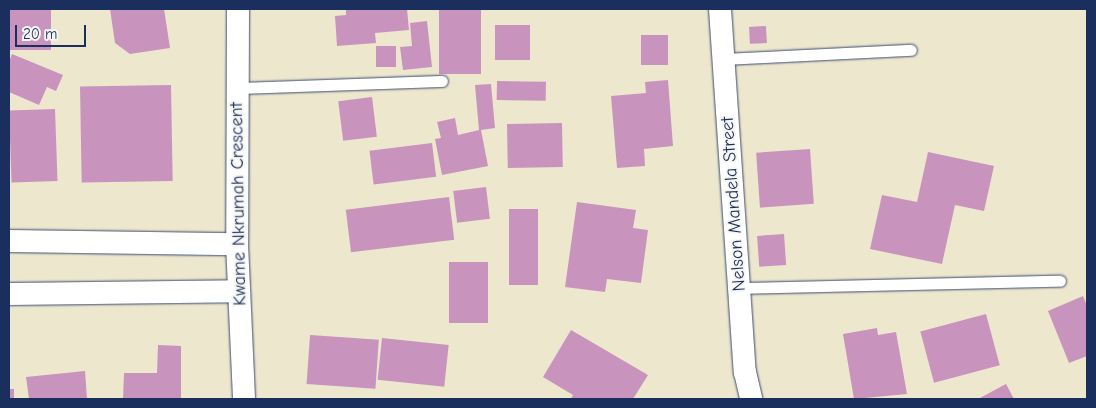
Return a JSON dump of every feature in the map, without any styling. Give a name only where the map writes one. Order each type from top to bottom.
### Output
[{"type":"street","name":"Kwame Nkrumah Crescent","points":[[238,9],[237,244],[244,399]]},
{"type":"street","name":"Nelson Mandela Street","points":[[720,9],[745,372],[751,399]]},
{"type":"street","points":[[9,241],[237,244]]},
{"type":"street","points":[[9,294],[239,291]]},
{"type":"lane","points":[[724,59],[911,50]]},
{"type":"lane","points":[[238,88],[442,81]]},
{"type":"lane","points":[[740,288],[1060,281]]},
{"type":"building","points":[[9,9],[51,9],[51,50],[9,50]]},
{"type":"building","points":[[110,9],[164,9],[170,48],[130,54],[115,43]]},
{"type":"building","points":[[346,9],[407,9],[409,30],[375,33],[376,43],[337,46],[335,16],[346,15]]},
{"type":"building","points":[[439,9],[481,9],[481,74],[439,74]]},
{"type":"building","points":[[427,21],[432,67],[403,70],[400,47],[412,46],[410,23]]},
{"type":"building","points":[[495,25],[530,25],[530,60],[495,60]]},
{"type":"building","points":[[766,26],[767,43],[750,44],[749,27]]},
{"type":"building","points":[[641,35],[668,35],[668,65],[641,65]]},
{"type":"building","points":[[376,46],[396,46],[396,67],[376,67]]},
{"type":"building","points":[[12,54],[63,75],[56,91],[47,87],[39,105],[9,92],[9,62]]},
{"type":"building","points":[[668,80],[673,146],[644,149],[645,166],[617,168],[611,96],[646,93],[645,82]]},
{"type":"building","points":[[497,81],[546,82],[546,101],[497,100]]},
{"type":"building","points":[[491,84],[495,128],[481,130],[488,166],[442,175],[435,139],[441,138],[437,122],[455,118],[458,135],[479,130],[475,85]]},
{"type":"building","points":[[171,85],[173,181],[82,183],[80,87]]},
{"type":"building","points":[[372,97],[377,137],[343,141],[338,101]]},
{"type":"building","points":[[55,109],[58,181],[12,183],[9,111]]},
{"type":"building","points":[[562,123],[563,167],[508,168],[507,124]]},
{"type":"building","points":[[432,143],[436,177],[374,184],[369,151]]},
{"type":"building","points":[[810,149],[814,204],[760,208],[756,153]]},
{"type":"building","points":[[928,152],[994,166],[984,211],[955,205],[942,264],[870,249],[882,195],[917,202]]},
{"type":"building","points":[[486,187],[490,219],[457,223],[453,191]]},
{"type":"building","points":[[449,197],[454,240],[351,252],[346,210]]},
{"type":"building","points":[[577,202],[636,210],[633,228],[648,230],[641,283],[607,279],[605,292],[565,287]]},
{"type":"building","points":[[509,209],[538,209],[538,285],[509,285]]},
{"type":"building","points":[[784,234],[786,265],[759,267],[757,236]]},
{"type":"building","points":[[449,262],[488,262],[488,323],[449,323]]},
{"type":"building","points":[[1083,296],[1087,306],[1087,356],[1069,363],[1048,311]]},
{"type":"building","points":[[986,314],[1000,365],[934,383],[920,332]]},
{"type":"building","points":[[877,328],[878,335],[896,332],[907,394],[854,399],[843,334]]},
{"type":"building","points":[[571,330],[648,375],[633,399],[571,399],[573,395],[543,377]]},
{"type":"building","points":[[310,335],[379,340],[375,389],[307,384]]},
{"type":"building","points":[[382,338],[449,345],[444,387],[378,380]]},
{"type":"building","points":[[158,345],[181,346],[181,399],[123,399],[124,373],[157,373]]},
{"type":"building","points":[[85,371],[87,399],[29,399],[26,377]]},
{"type":"building","points":[[1006,384],[1014,399],[978,399]]},
{"type":"building","points":[[9,389],[14,389],[14,399],[9,399]]}]
